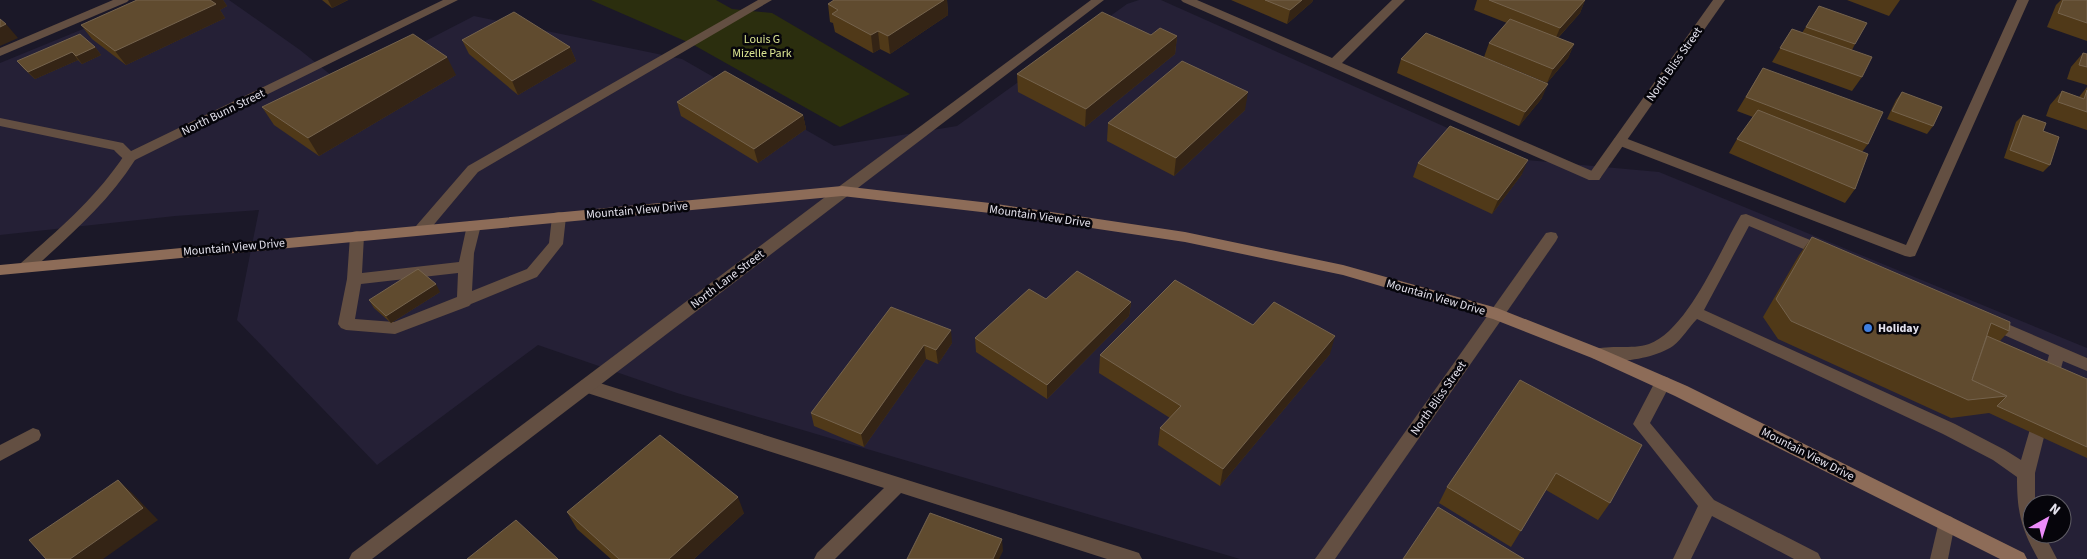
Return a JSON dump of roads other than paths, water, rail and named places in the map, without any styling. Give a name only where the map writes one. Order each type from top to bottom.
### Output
[{"type":"street","points":[[0,52],[123,0]]},
{"type":"street","name":"North Bunn Street","points":[[130,158],[452,0]]},
{"type":"street","points":[[421,230],[473,169],[766,0]]},
{"type":"street","name":"North Lane Street","points":[[358,559],[842,191],[1098,0]]},
{"type":"street","points":[[1187,0],[1334,63],[1399,0]]},
{"type":"street","name":"North Bliss Street","points":[[1334,63],[1594,178],[1719,0]]},
{"type":"street","points":[[1620,140],[1910,252],[2023,0]]},
{"type":"street","points":[[0,122],[118,146],[130,158],[119,176],[101,198],[26,267]]},
{"type":"street","name":"Mountain View Drive","points":[[0,270],[842,191],[990,208],[1185,238],[1343,270],[1497,314],[1598,354],[1664,383],[2018,559]]},
{"type":"street","points":[[357,236],[354,279],[346,324],[395,328],[464,302],[532,273],[556,244],[558,217]]},
{"type":"street","points":[[1598,354],[1636,354],[1662,346],[1677,333],[1686,318],[1695,312],[1746,219],[1838,258]]},
{"type":"street","points":[[464,302],[467,254],[474,225]]},
{"type":"street","name":"North Bliss Street","points":[[1324,559],[1551,237]]},
{"type":"street","points":[[354,279],[466,267]]},
{"type":"street","points":[[1695,312],[1949,428],[2000,455],[2026,472]]},
{"type":"street","points":[[1975,317],[2087,365]]},
{"type":"street","points":[[2026,494],[2026,472],[2058,352]]},
{"type":"street","points":[[1664,383],[1641,424],[1708,505],[1812,559]]},
{"type":"street","points":[[587,386],[1133,559]]},
{"type":"street","points":[[0,454],[33,435]]},
{"type":"street","points":[[823,559],[898,484]]},
{"type":"street","points":[[1682,559],[1708,505]]},
{"type":"street","points":[[1940,559],[1946,523]]},
{"type":"street","points":[[2040,544],[2048,559]]},
{"type":"place","name":"Holiday","points":[[1868,328]]},
{"type":"park label","name":"Louis G Mizelle Park","points":[[762,46]]}]
